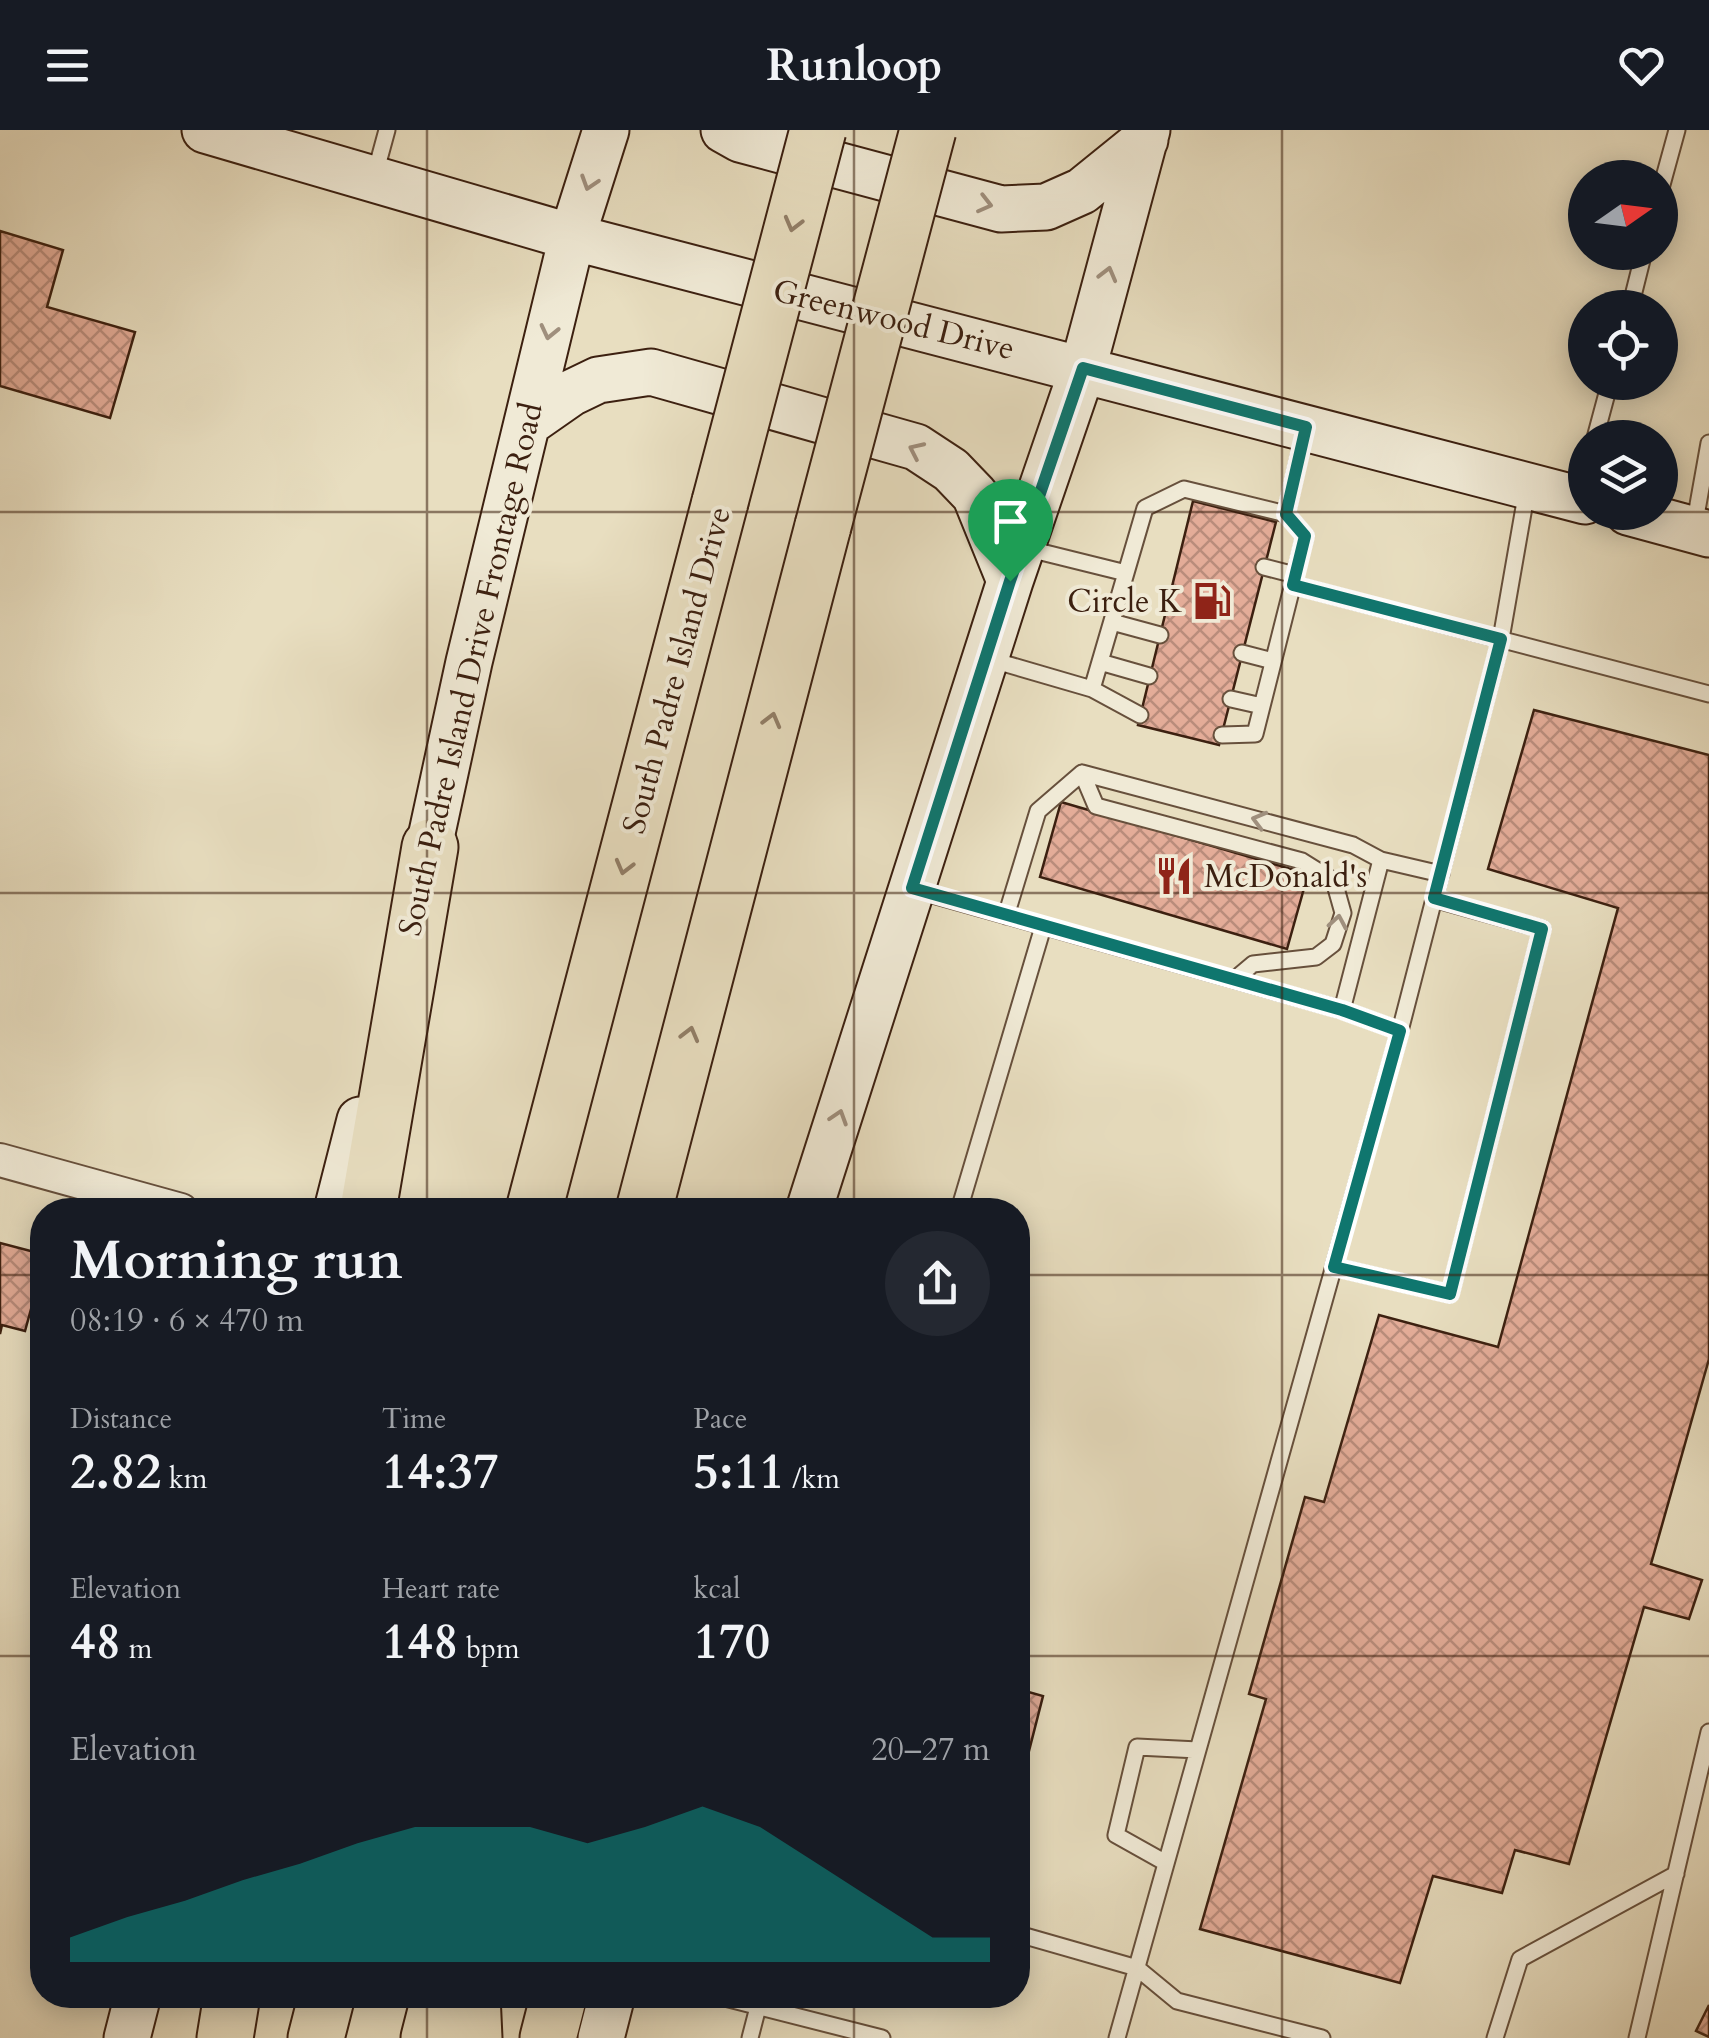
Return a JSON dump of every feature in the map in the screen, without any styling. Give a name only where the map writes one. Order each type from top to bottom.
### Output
[{"type":"highway","name":"South Padre Island Drive","points":[[537,1198],[818,130]]},
{"type":"highway","points":[[647,1198],[928,130]]},
{"type":"highway","points":[[370,1198],[430,846]]},
{"type":"highway","points":[[225,2038],[230,2008]]},
{"type":"highway","points":[[316,2038],[324,2008]]},
{"type":"highway","points":[[429,2038],[437,2008]]},
{"type":"highway","points":[[473,2008],[474,2038]]},
{"type":"highway","points":[[548,2038],[555,2008]]},
{"type":"main road","name":"South Padre Island Drive Frontage Road","points":[[341,1198],[430,846],[469,662],[572,237],[606,130]]},
{"type":"main road","points":[[724,130],[740,139],[1001,208],[1046,207],[1082,192],[1146,135]]},
{"type":"main road","name":"Greenwood Drive","points":[[232,134],[572,237],[1527,486],[1568,493]]},
{"type":"main road","points":[[813,1198],[1015,564],[1083,368],[1146,135]]},
{"type":"main road","points":[[528,423],[571,393],[598,380],[651,372],[916,446],[951,470],[975,496],[1015,564]]},
{"type":"main road","points":[[127,2038],[135,2008]]},
{"type":"main road","points":[[601,2038],[609,2008]]},
{"type":"street","points":[[0,1160],[138,1198]]},
{"type":"lane","points":[[374,179],[387,130]]},
{"type":"lane","points":[[1668,160],[1676,130]]},
{"type":"lane","points":[[1286,514],[1306,427]]},
{"type":"lane","points":[[1701,532],[1709,443]]},
{"type":"lane","points":[[1117,2038],[1400,1031],[1501,639],[1527,486]]},
{"type":"lane","points":[[1092,689],[1144,508],[1184,489],[1286,514],[1305,536],[1255,734],[1222,735]]},
{"type":"lane","points":[[1015,564],[1126,573]]},
{"type":"lane","points":[[1264,567],[1294,580],[1709,694]]},
{"type":"lane","points":[[1112,622],[1160,635]]},
{"type":"lane","points":[[1242,653],[1273,662]]},
{"type":"lane","points":[[985,658],[1092,689],[1140,716]]},
{"type":"lane","points":[[1100,662],[1150,676]]},
{"type":"lane","points":[[1231,699],[1262,706]]},
{"type":"lane","points":[[1082,773],[1353,845],[1381,860],[1441,874]]},
{"type":"lane","points":[[1006,916],[1038,811],[1082,773]]},
{"type":"lane","points":[[1082,773],[1096,806],[1302,861],[1334,882],[1343,913],[1334,944],[1316,957],[1253,964],[1234,980]]},
{"type":"lane","points":[[1342,1010],[1381,860]]},
{"type":"lane","points":[[912,888],[1342,1010],[1400,1031]]},
{"type":"lane","points":[[1334,1267],[1450,1294],[1542,929],[1434,898]]},
{"type":"lane","points":[[963,1198],[1043,927]]},
{"type":"lane","points":[[1637,2038],[1709,1732]]},
{"type":"lane","points":[[1166,1863],[1116,1835],[1136,1748],[1198,1750]]},
{"type":"lane","points":[[1495,2038],[1520,1959],[1676,1874]]},
{"type":"lane","points":[[1030,1937],[1137,1968],[1177,2001],[1322,2038]]},
{"type":"lane","points":[[750,2038],[758,2008]]},
{"type":"lane","points":[[766,2008],[882,2038]]},
{"type":"building","points":[[0,231],[63,250],[47,307],[135,332],[110,418],[0,386]]},
{"type":"building","name":"Circle K","points":[[1193,501],[1276,522],[1219,745],[1138,725]]},
{"type":"building","points":[[1534,710],[1709,755],[1709,1359],[1651,1564],[1702,1580],[1689,1619],[1644,1607],[1569,1864],[1515,1850],[1502,1893],[1433,1876],[1400,1983],[1200,1929],[1266,1699],[1249,1694],[1305,1497],[1324,1502],[1379,1315],[1498,1347],[1618,908],[1488,869]]},
{"type":"building","name":"McDonald's","points":[[1061,802],[1308,874],[1287,949],[1040,877]]},
{"type":"building","points":[[0,1243],[30,1251],[30,1313],[25,1331],[2,1325],[0,1334]]},
{"type":"building","points":[[1030,1692],[1043,1696],[1030,1747]]},
{"type":"building","points":[[1709,2005],[1709,2037],[1696,2031]]},
{"type":"place","name":"Circle K","points":[[1212,601]]},
{"type":"place","name":"McDonald's","points":[[1174,876]]},
{"type":"route","points":[[1083,368],[1306,427],[1286,514],[1305,536],[1293,585],[1501,639],[1434,898],[1542,929],[1450,1294],[1334,1267],[1400,1031],[1342,1010],[912,888],[1010,581],[1083,368]]}]
